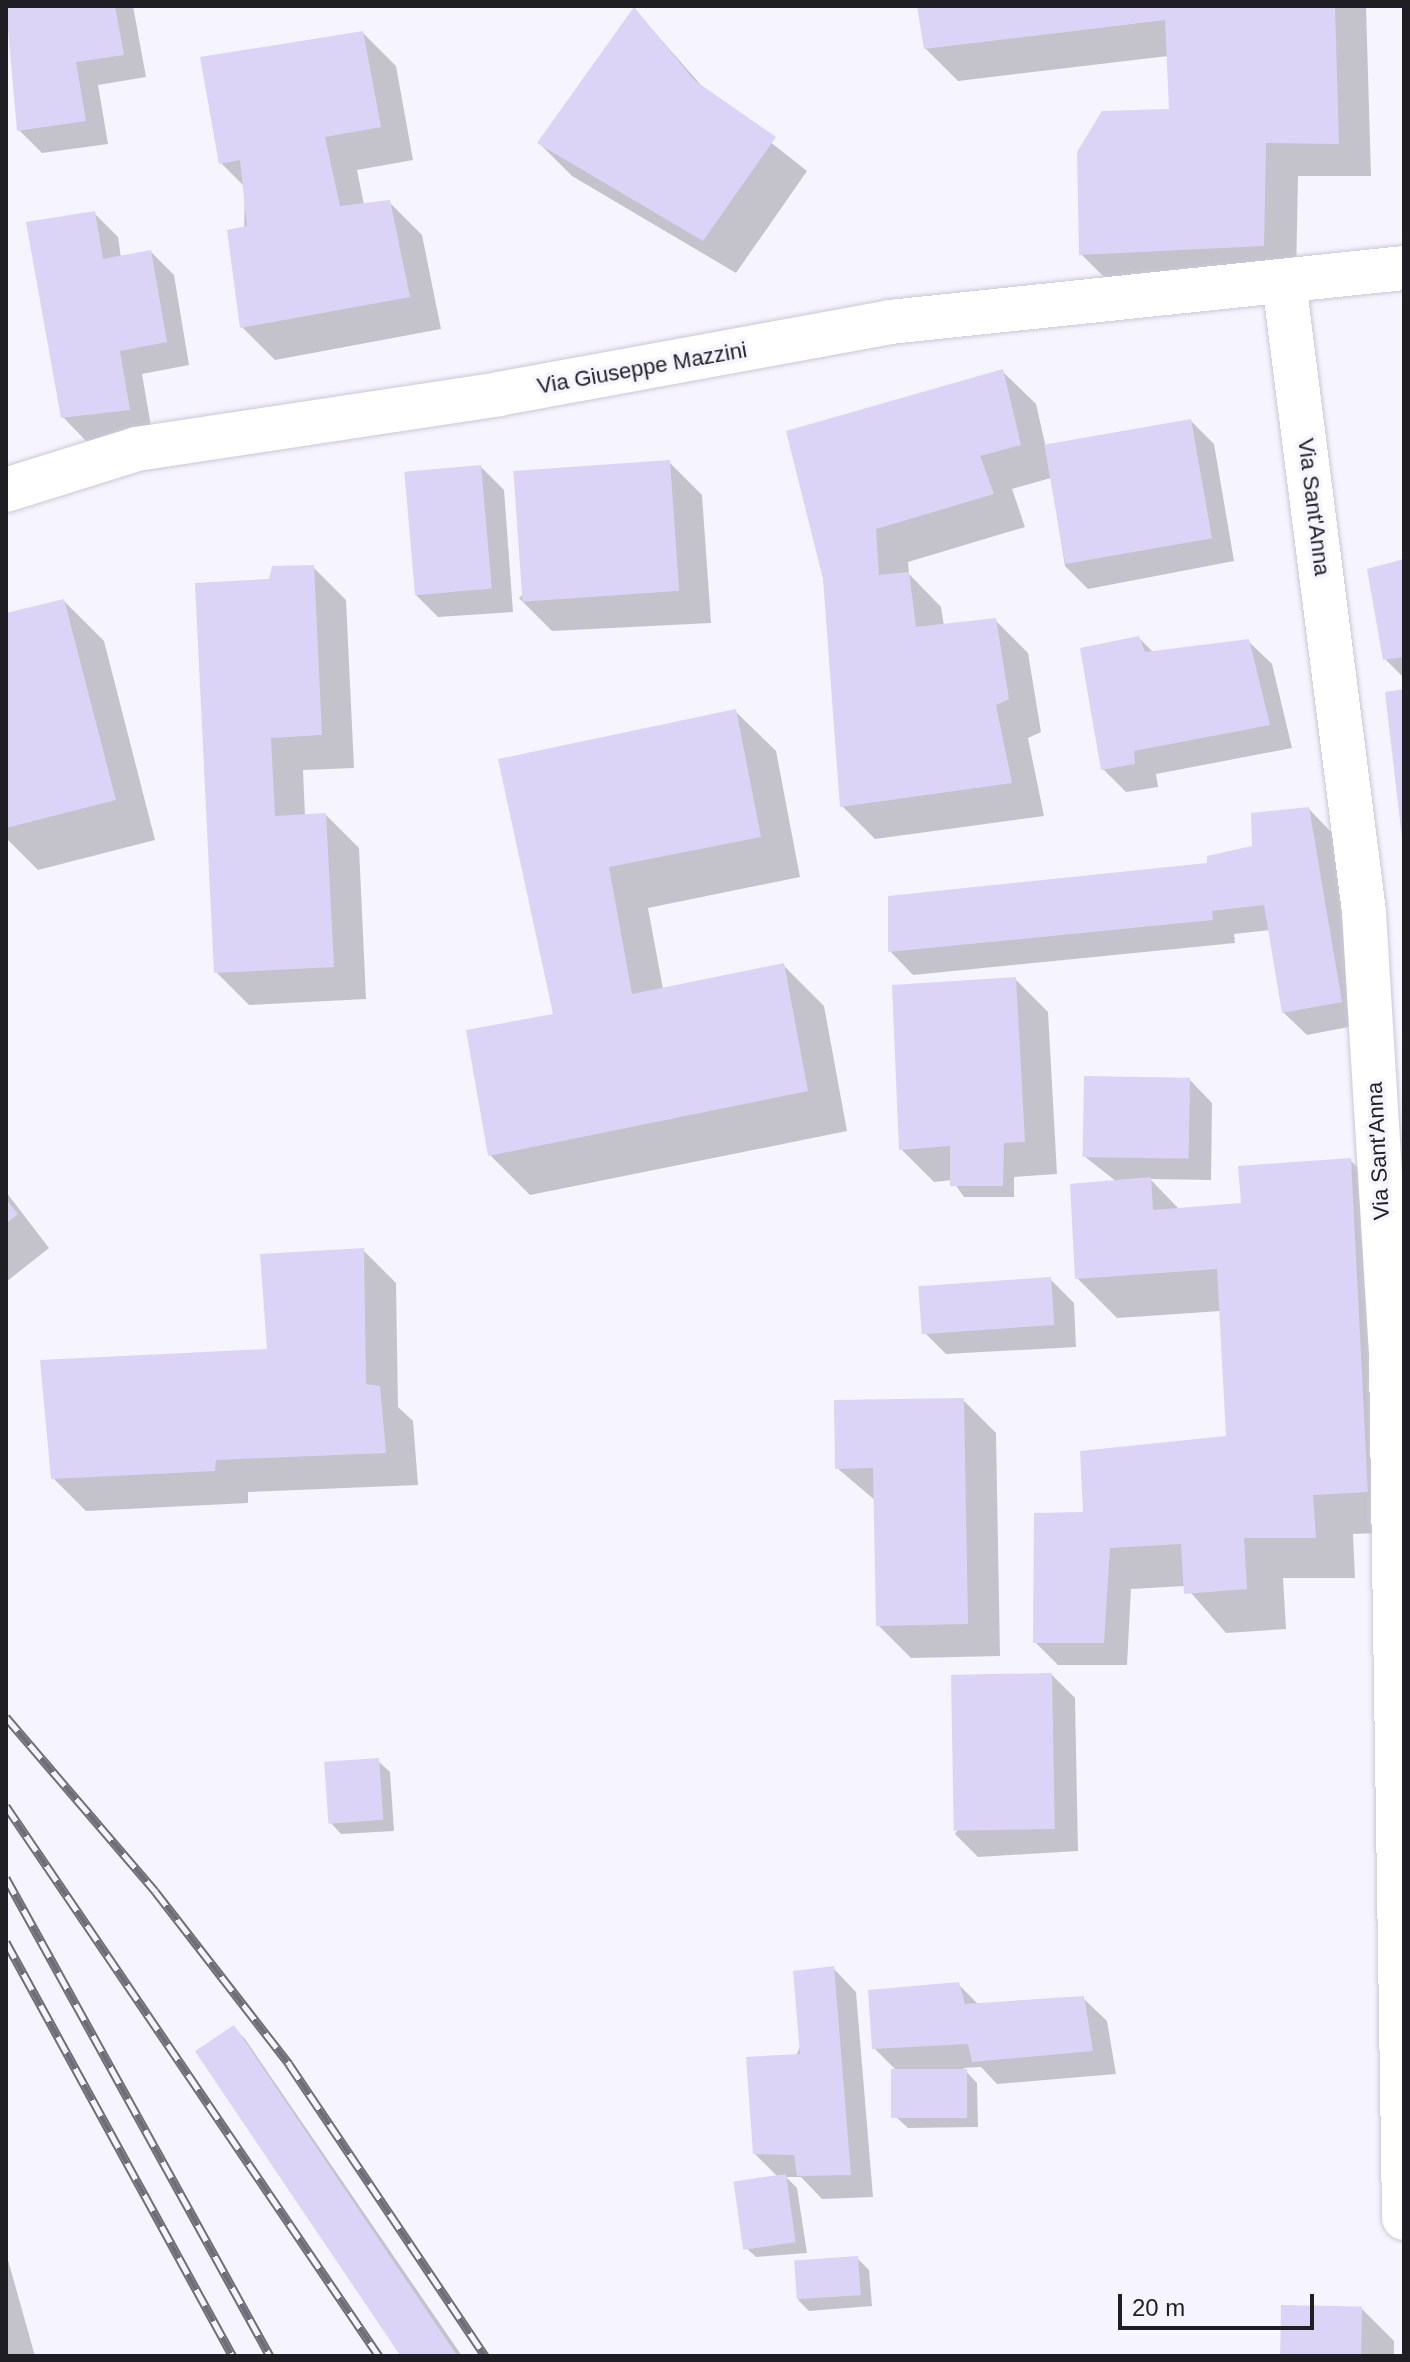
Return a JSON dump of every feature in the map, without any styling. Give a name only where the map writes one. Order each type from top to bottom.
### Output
[{"type":"street","name":"Via Giuseppe Mazzini","points":[[6,490],[137,449],[499,394],[890,322],[1404,268]]},
{"type":"street","name":"Via Sant'Anna","points":[[1284,282],[1366,944],[1391,1358],[1404,2218]]},
{"type":"building","points":[[6,6],[115,6],[124,55],[76,62],[86,121],[17,131]]},
{"type":"building","points":[[917,6],[1335,6],[1339,144],[1266,143],[1264,246],[1079,255],[1077,152],[1102,111],[1169,109],[1165,20],[924,49]]},
{"type":"building","points":[[634,7],[694,80],[776,137],[703,241],[537,143]]},
{"type":"building","points":[[363,31],[381,127],[325,137],[340,206],[390,200],[410,297],[240,328],[227,230],[247,226],[240,160],[219,164],[200,57]]},
{"type":"building","points":[[95,211],[103,259],[151,250],[167,342],[120,351],[130,410],[61,418],[26,222]]},
{"type":"building","points":[[1003,369],[1021,445],[980,456],[994,494],[876,529],[879,575],[909,572],[916,627],[996,618],[1009,699],[996,705],[1012,783],[840,807],[823,579],[786,431]]},
{"type":"building","points":[[1191,419],[1212,538],[1065,564],[1044,445]]},
{"type":"building","points":[[670,460],[679,591],[523,602],[513,471]]},
{"type":"building","points":[[481,465],[492,589],[415,595],[404,472]]},
{"type":"building","points":[[1404,559],[1404,657],[1383,660],[1367,569]]},
{"type":"building","points":[[314,565],[322,735],[271,738],[275,816],[326,813],[334,967],[214,973],[195,583],[269,579],[272,566]]},
{"type":"building","points":[[64,599],[116,800],[6,828],[6,613]]},
{"type":"building","points":[[1139,636],[1145,652],[1249,639],[1270,725],[1134,751],[1135,764],[1101,770],[1080,648]]},
{"type":"building","points":[[1404,689],[1404,838],[1402,838],[1385,692]]},
{"type":"building","points":[[736,709],[761,837],[609,867],[632,994],[784,963],[808,1091],[488,1156],[466,1030],[553,1014],[498,759]]},
{"type":"building","points":[[1309,807],[1342,1002],[1282,1013],[1264,905],[1212,911],[1213,920],[888,952],[888,896],[1207,863],[1207,856],[1252,846],[1251,813]]},
{"type":"building","points":[[1016,977],[1025,1142],[1004,1143],[1003,1186],[950,1186],[950,1146],[899,1150],[892,985]]},
{"type":"building","points":[[1084,1076],[1190,1078],[1189,1159],[1083,1157]]},
{"type":"building","points":[[1351,1158],[1368,1492],[1313,1495],[1316,1538],[1244,1538],[1247,1589],[1184,1594],[1181,1544],[1110,1548],[1104,1643],[1033,1643],[1034,1513],[1083,1512],[1080,1451],[1226,1436],[1217,1269],[1075,1279],[1070,1184],[1151,1177],[1153,1210],[1241,1203],[1238,1166]]},
{"type":"building","points":[[6,1199],[18,1214],[6,1224]]},
{"type":"building","points":[[364,1248],[366,1384],[380,1386],[386,1453],[216,1460],[215,1471],[51,1479],[40,1360],[267,1349],[260,1254]]},
{"type":"building","points":[[1051,1277],[1054,1325],[922,1334],[918,1286]]},
{"type":"building","points":[[964,1398],[968,1624],[876,1626],[873,1468],[835,1469],[834,1400]]},
{"type":"building","points":[[1052,1673],[1055,1829],[954,1831],[951,1675]]},
{"type":"building","points":[[379,1758],[383,1820],[328,1824],[324,1762]]},
{"type":"building","points":[[834,1966],[851,2175],[797,2176],[794,2155],[753,2154],[746,2057],[800,2054],[793,1971]]},
{"type":"building","points":[[959,1982],[965,2004],[1084,1996],[1093,2051],[972,2062],[968,2044],[872,2049],[868,1990]]},
{"type":"building","points":[[234,2025],[457,2356],[401,2356],[195,2051]]},
{"type":"building","points":[[891,2069],[967,2069],[967,2118],[891,2118]]},
{"type":"building","points":[[786,2174],[796,2242],[743,2250],[734,2181]]},
{"type":"building","points":[[858,2256],[861,2295],[797,2299],[794,2260]]},
{"type":"building","points":[[1281,2305],[1362,2306],[1361,2356],[1280,2356]]},
{"type":"railway","points":[[6,1717],[155,1891],[289,2064],[485,2356]]},
{"type":"railway","points":[[6,1806],[379,2356]]},
{"type":"railway","points":[[6,1878],[270,2356]]},
{"type":"railway","points":[[6,1942],[233,2356]]}]
